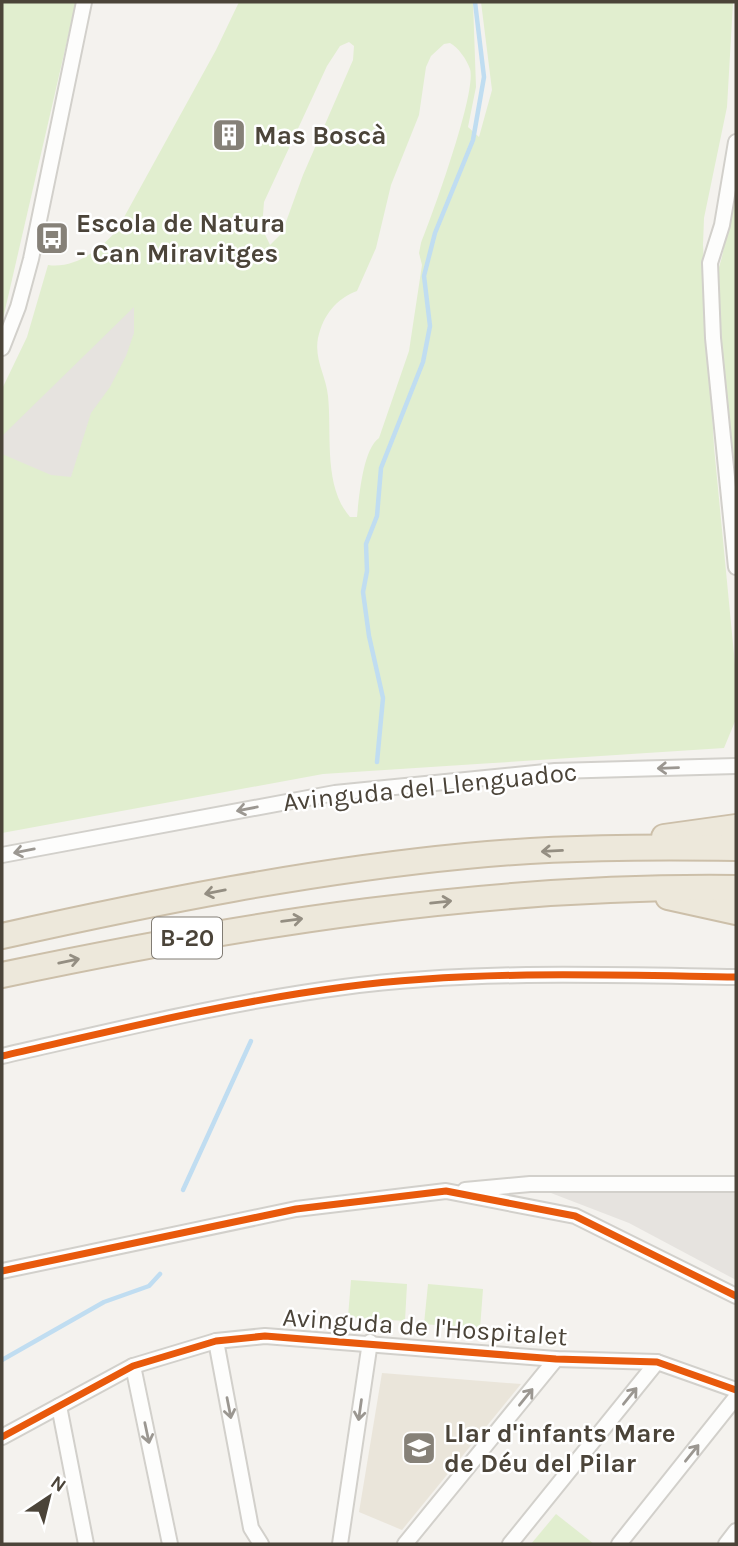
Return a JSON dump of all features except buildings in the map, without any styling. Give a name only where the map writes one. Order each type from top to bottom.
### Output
[{"type":"highway","points":[[620,848],[704,829],[736,827]]},
{"type":"highway","name":"B-20","points":[[2,936],[249,885],[467,856],[620,848],[736,848]]},
{"type":"highway","points":[[627,888],[736,912]]},
{"type":"highway","name":"B-20","points":[[2,975],[257,925],[487,898],[627,888],[736,888]]},
{"type":"street","points":[[2,348],[19,307],[31,259],[84,2]]},
{"type":"street","points":[[736,142],[722,225],[710,263],[713,338],[736,567]]},
{"type":"street","name":"Avinguda del Llenguadoc","points":[[2,855],[335,793],[555,771],[736,766]]},
{"type":"street","points":[[2,1056],[219,1006],[269,1001],[344,987],[565,975],[736,977]]},
{"type":"street","points":[[2,1271],[296,1209],[446,1191],[530,1184],[736,1184]]},
{"type":"street","points":[[446,1191],[575,1216],[736,1296]]},
{"type":"street","points":[[2,1280],[32,1266]]},
{"type":"street","name":"Avinguda de l'Hospitalet","points":[[2,1437],[133,1366],[216,1341],[265,1336],[370,1342],[556,1359],[657,1362],[736,1390]]},
{"type":"street","points":[[216,1341],[251,1528],[261,1544]]},
{"type":"street","points":[[340,1544],[370,1342]]},
{"type":"street","points":[[405,1544],[556,1359]]},
{"type":"street","points":[[510,1544],[657,1362]]},
{"type":"street","points":[[133,1366],[170,1544]]},
{"type":"street","points":[[619,1544],[736,1397]]},
{"type":"street","points":[[59,1406],[86,1544]]},
{"type":"street","points":[[726,1544],[736,1531]]},
{"type":"shaded area","points":[[134,307],[134,333],[126,356],[110,387],[91,413],[71,477],[51,475],[2,454],[2,436]]},
{"type":"shaded area","points":[[551,1193],[736,1193],[736,1280],[629,1223]]},
{"type":"shaded area","name":"Llar d'infants Mare de Déu del Pilar","points":[[382,1373],[521,1384],[402,1530],[359,1512]]},
{"type":"green space","points":[[2,2],[76,2],[2,323]]},
{"type":"green space","points":[[239,2],[473,2],[476,87],[468,127],[479,137],[492,90],[481,2],[733,3],[727,107],[704,218],[703,245],[714,447],[736,675],[736,719],[724,748],[323,774],[2,833],[2,389],[27,337],[48,265],[68,264],[87,256],[117,230],[216,50]],"holes":[[[349,42],[354,46],[353,60],[303,175],[282,233],[270,245],[262,228],[264,202],[327,66],[340,46]],[[450,43],[462,54],[470,69],[467,102],[421,243],[419,253],[422,265],[409,351],[379,438],[369,452],[357,517],[350,517],[341,504],[332,475],[328,396],[319,360],[318,338],[323,322],[332,309],[343,298],[357,291],[376,248],[391,185],[419,115],[426,67],[431,56],[444,44]]]},
{"type":"green space","points":[[736,159],[736,511],[716,276],[726,234]]},
{"type":"green space","points":[[351,1280],[407,1284],[405,1321],[348,1317]]},
{"type":"green space","points":[[428,1284],[483,1289],[480,1329],[424,1324]]},
{"type":"green space","points":[[556,1514],[594,1544],[531,1544]]},
{"type":"waterway","points":[[377,762],[383,698],[369,636],[363,592],[367,571],[366,544],[377,516],[381,468],[423,362],[430,326],[424,276],[435,233],[473,140],[484,77],[475,2]]},
{"type":"waterway","points":[[183,1190],[251,1041]]},
{"type":"waterway","points":[[2,1360],[104,1302],[149,1286],[160,1274]]},
{"type":"cycle path","points":[[2,1056],[215,1009],[344,987],[491,976],[736,977]]},
{"type":"cycle path","points":[[2,1271],[296,1209],[446,1191],[575,1216],[736,1296]]},
{"type":"cycle path","points":[[2,1437],[133,1366],[216,1341],[265,1336],[556,1359],[657,1362],[736,1390]]},
{"type":"place","name":"Mas Boscà","points":[[229,135]]},
{"type":"place","name":"Escola de Natura - Can Miravitges","points":[[52,238]]},
{"type":"place","name":"Llar d'infants Mare de Déu del Pilar","points":[[419,1448]]}]
